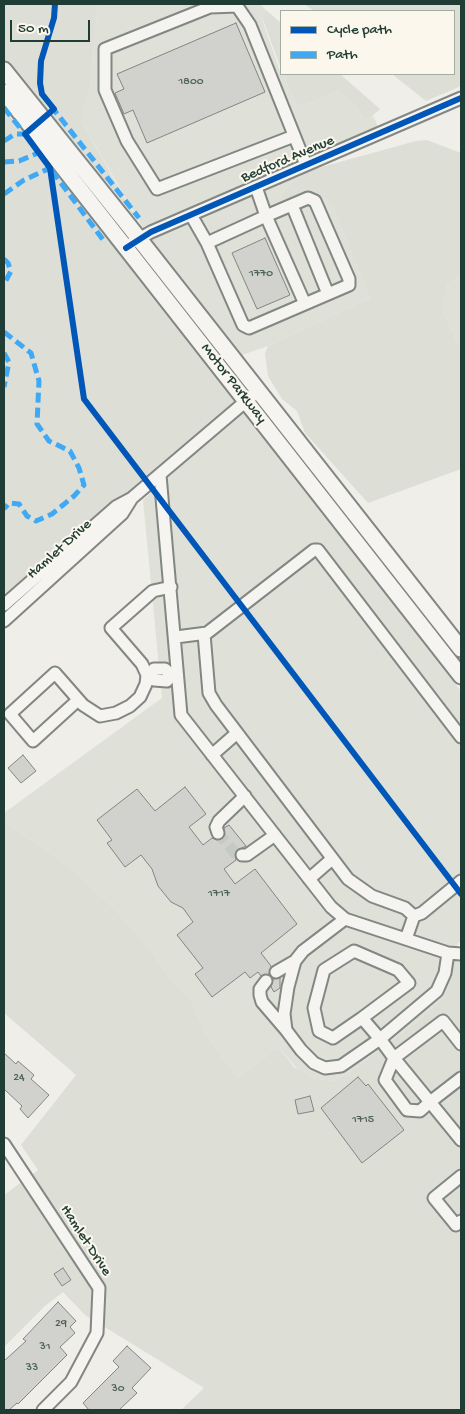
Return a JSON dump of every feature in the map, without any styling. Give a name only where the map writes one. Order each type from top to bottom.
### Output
[{"type":"main road","name":"Motor Parkway","points":[[4,70],[259,390],[461,649]]},
{"type":"main road","name":"Motor Parkway","points":[[4,92],[461,676]]},
{"type":"street","points":[[294,136],[157,189],[127,141],[105,90],[105,49],[210,7],[237,6],[250,25],[306,165]]},
{"type":"street","name":"Bedford Avenue","points":[[126,248],[139,238],[191,214],[461,98]]},
{"type":"street","points":[[256,187],[266,216],[305,304]]},
{"type":"street","points":[[191,214],[207,243],[243,325],[249,328],[349,284],[349,279],[315,201],[308,198],[207,243]]},
{"type":"street","points":[[292,205],[328,294]]},
{"type":"street","name":"Hamlet Drive","points":[[4,605],[116,506],[132,498],[259,390]]},
{"type":"street","points":[[160,475],[176,637],[175,675],[181,715],[331,907],[345,918],[448,953],[461,954]]},
{"type":"street","name":"Hamlet Drive","points":[[4,621],[122,514],[132,498]]},
{"type":"street","points":[[176,637],[204,634],[314,550],[318,550],[461,737]]},
{"type":"street","points":[[171,587],[153,591],[111,628],[154,680],[167,681],[175,675]]},
{"type":"street","points":[[204,634],[209,693],[237,734],[348,879],[372,896],[404,908],[414,916]]},
{"type":"street","points":[[78,700],[33,741],[10,714],[55,673],[78,700],[100,716],[116,713],[130,706],[140,697],[149,675]]},
{"type":"street","points":[[212,755],[237,734]]},
{"type":"street","points":[[218,833],[216,827],[219,821],[245,796]]},
{"type":"street","points":[[242,855],[247,855],[275,835]]},
{"type":"street","points":[[309,879],[332,859]]},
{"type":"street","points":[[414,916],[422,913],[461,881]]},
{"type":"street","points":[[406,939],[414,916]]},
{"type":"street","points":[[276,972],[294,961],[303,951],[345,918]]},
{"type":"street","points":[[354,951],[398,970],[409,983],[362,1018],[333,1038],[319,1031],[314,1008],[324,970],[354,951]]},
{"type":"street","points":[[266,981],[260,989],[262,1002],[314,1063],[325,1068],[340,1066],[380,1039],[437,991],[445,973],[448,953]]},
{"type":"street","points":[[286,1030],[284,1014],[286,996],[294,961]]},
{"type":"street","points":[[362,1018],[461,1140]]},
{"type":"street","points":[[461,1044],[443,1021],[394,1058],[385,1080],[407,1110],[420,1111],[461,1078]]},
{"type":"street","name":"Hamlet Drive","points":[[4,1144],[99,1288],[97,1333],[72,1382],[43,1410]]},
{"type":"street","points":[[461,1176],[434,1198],[456,1225],[461,1221]]},
{"type":"shaded area","points":[[4,4],[98,4],[90,85],[81,121],[137,220],[42,103],[43,118],[4,70]]},
{"type":"shaded area","points":[[98,4],[260,4],[266,10],[262,18],[280,75],[283,75],[296,105],[302,106],[338,91],[356,106],[363,118],[369,119],[373,116],[380,130],[308,161],[307,171],[291,183],[280,197],[287,199],[308,194],[323,198],[333,207],[370,298],[268,346],[242,355],[145,231],[81,121],[90,85]]},
{"type":"shaded area","points":[[304,4],[461,4],[461,86],[426,101],[393,75],[455,75],[455,10],[313,10]]},
{"type":"shaded area","points":[[266,10],[280,22],[280,66],[262,17]]},
{"type":"shaded area","points":[[283,75],[341,75],[380,109],[369,119],[363,118],[356,106],[338,91],[302,106],[296,105]]},
{"type":"shaded area","points":[[4,92],[246,400],[4,605]]},
{"type":"shaded area","points":[[427,140],[461,153],[461,275],[448,284],[442,310],[461,350],[461,469],[368,503],[305,433],[297,411],[282,399],[268,376],[265,354],[268,346],[370,298],[333,207],[323,198],[308,194],[287,199],[280,197],[291,183],[307,171],[416,141]]},
{"type":"shaded area","points":[[461,275],[461,350],[442,310],[448,284]]},
{"type":"shaded area","points":[[244,409],[461,691],[461,942],[458,943],[444,997],[419,1020],[346,1075],[331,1081],[312,1078],[301,1073],[278,1047],[238,1078],[205,1034],[192,1001],[173,983],[153,954],[59,859],[4,822],[4,813],[162,698],[143,500]]},
{"type":"shaded area","points":[[4,822],[59,859],[114,910],[153,954],[173,983],[192,1001],[205,1034],[238,1078],[278,1047],[294,1067],[312,1078],[331,1081],[346,1075],[419,1020],[444,997],[454,960],[461,960],[461,1410],[181,1410],[204,1388],[85,1315],[63,1292],[45,1306],[4,1347],[4,1195],[38,1170],[21,1145],[76,1075],[4,1013]]},
{"type":"building","points":[[236,23],[265,92],[147,143],[133,110],[124,114],[115,93],[124,89],[117,74]]},
{"type":"building","points":[[265,238],[290,295],[257,309],[232,253]]},
{"type":"building","points":[[23,755],[36,771],[21,783],[8,768]]},
{"type":"building","points":[[185,787],[206,814],[189,827],[203,845],[212,838],[217,840],[223,838],[224,828],[229,825],[246,846],[236,851],[236,860],[224,869],[235,884],[255,869],[297,924],[261,953],[271,966],[269,974],[261,976],[258,972],[250,978],[245,972],[212,997],[195,974],[203,968],[177,935],[193,922],[183,908],[171,902],[158,886],[152,869],[141,855],[125,867],[107,843],[112,840],[97,820],[137,789],[155,811]]},
{"type":"building","points":[[280,978],[280,988],[274,992],[271,987],[273,979]]},
{"type":"building","points":[[4,1053],[16,1064],[18,1061],[34,1075],[31,1079],[49,1095],[28,1118],[20,1109],[22,1106],[4,1089]]},
{"type":"building","points":[[358,1077],[366,1086],[368,1084],[404,1130],[362,1163],[321,1108]]},
{"type":"building","points":[[310,1096],[314,1111],[298,1114],[295,1100]]},
{"type":"building","points":[[63,1268],[71,1280],[62,1286],[54,1274]]},
{"type":"building","points":[[58,1302],[76,1321],[70,1327],[75,1333],[60,1347],[67,1355],[18,1404],[9,1410],[4,1410],[4,1361],[26,1341],[23,1339]]},
{"type":"building","points":[[127,1346],[151,1368],[132,1388],[137,1393],[119,1410],[89,1410],[83,1403],[119,1367],[113,1361]]},
{"type":"tunnel","points":[[218,833],[235,853],[242,855]]},
{"type":"marked path","points":[[51,106],[139,218]]},
{"type":"marked path","points":[[4,108],[25,134]]},
{"type":"marked path","points":[[4,141],[15,134],[25,134]]},
{"type":"marked path","points":[[4,162],[19,161],[38,153]]},
{"type":"marked path","points":[[4,194],[24,180],[50,168]]},
{"type":"marked path","points":[[52,171],[104,241]]},
{"type":"marked path","points":[[4,259],[11,271],[4,284]]},
{"type":"marked path","points":[[4,332],[31,353],[39,381],[37,424],[49,441],[70,451],[79,468],[84,485],[52,514],[36,521],[27,516],[19,504],[9,503],[4,509]]},
{"type":"marked path","points":[[4,353],[9,362],[4,387]]},
{"type":"cycle path","points":[[55,4],[54,18],[41,61],[40,83],[42,94],[54,109],[25,134],[50,168],[84,399],[461,894]]},
{"type":"cycle path","points":[[126,248],[151,232],[461,98]]}]
